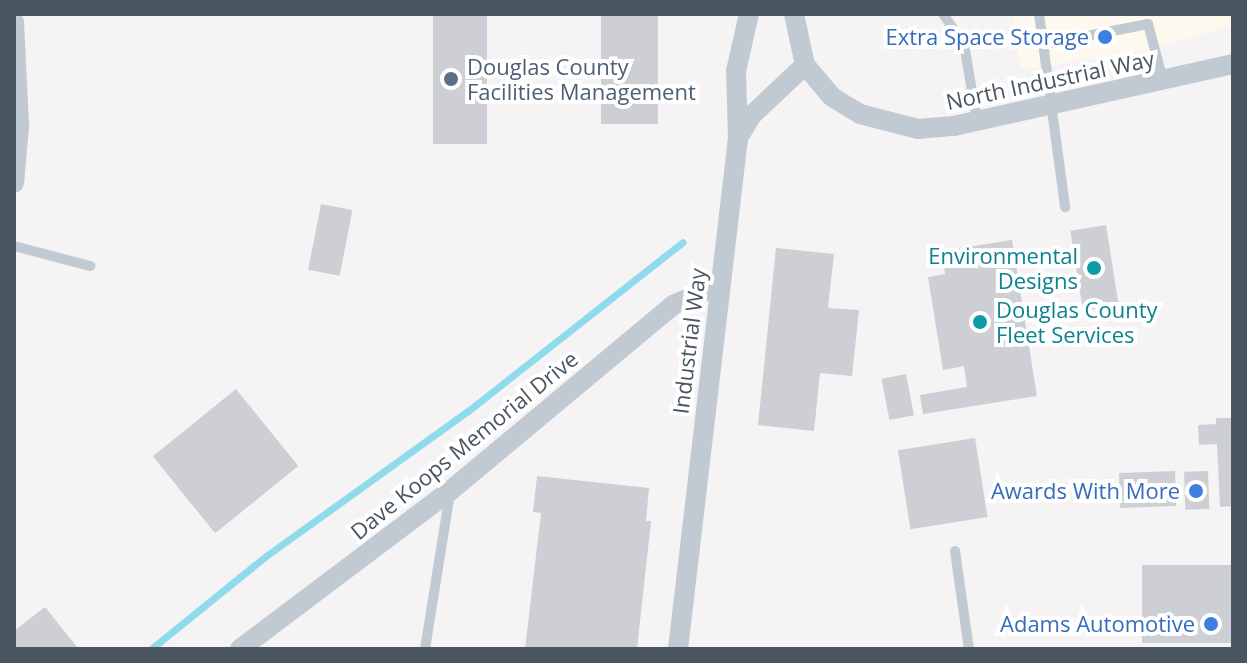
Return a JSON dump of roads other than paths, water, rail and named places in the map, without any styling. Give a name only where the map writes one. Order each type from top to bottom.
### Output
[{"type":"street","points":[[738,138],[736,71],[749,14]]},
{"type":"street","name":"North Industrial Way","points":[[794,14],[805,65],[832,97],[887,124],[918,129],[977,121],[1233,64]]},
{"type":"street","points":[[14,22],[19,126],[14,183]]},
{"type":"street","name":"Industrial Way","points":[[678,649],[738,138],[752,115],[805,65]]},
{"type":"street","name":"Dave Koops Memorial Drive","points":[[240,649],[450,491],[673,305],[720,285]]},
{"type":"lane","points":[[943,14],[964,44],[977,121]]},
{"type":"lane","points":[[1039,14],[1046,44],[1049,106],[1065,207]]},
{"type":"lane","points":[[1046,44],[1148,24],[1163,80]]},
{"type":"lane","points":[[14,246],[90,266]]},
{"type":"lane","points":[[425,649],[450,491]]},
{"type":"lane","points":[[955,551],[969,649]]},
{"type":"waterway","points":[[151,649],[266,556],[468,411],[683,242]]},
{"type":"place","name":"Extra Space Storage","points":[[1105,37]]},
{"type":"place","name":"Douglas County Facilities Management","points":[[451,79]]},
{"type":"place","name":"Environmental Designs","points":[[1094,268]]},
{"type":"place","name":"Douglas County Fleet Services","points":[[980,322]]},
{"type":"place","name":"Awards With More","points":[[1196,491]]},
{"type":"place","name":"Adams Automotive","points":[[1211,624]]}]
